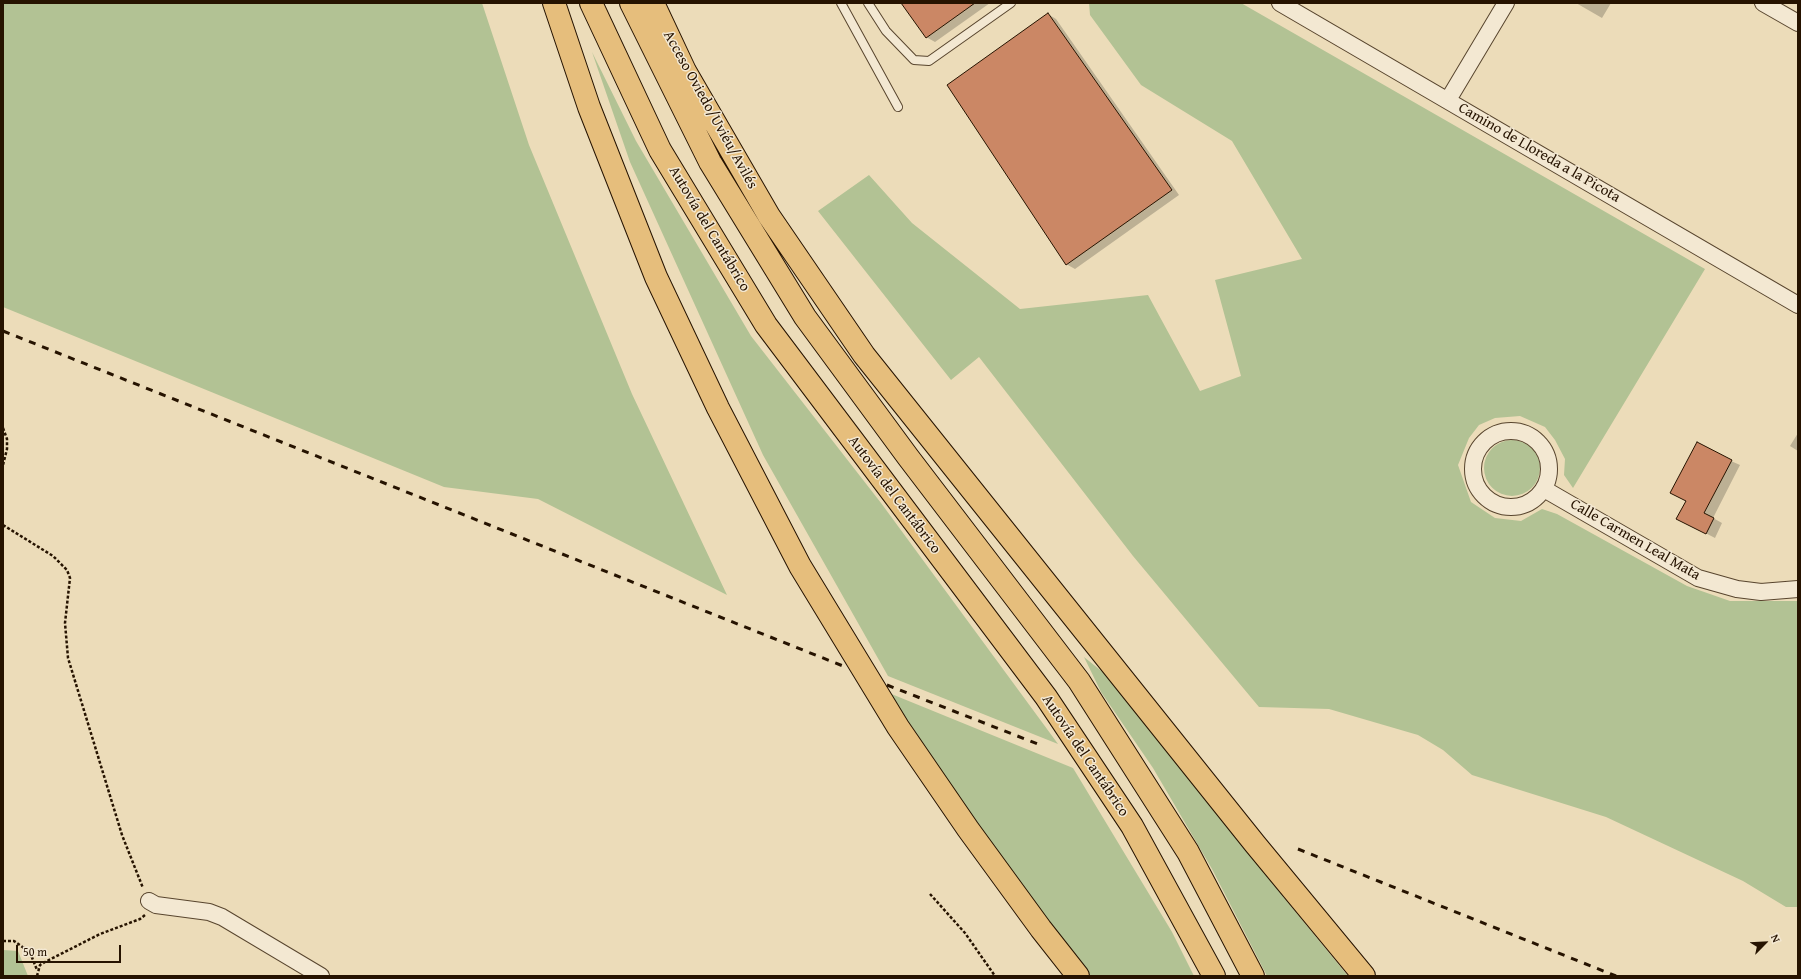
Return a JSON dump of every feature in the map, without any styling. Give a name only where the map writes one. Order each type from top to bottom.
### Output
[{"type":"highway","points":[[554,3],[589,107],[656,277],[718,408],[800,566],[898,727],[973,835],[1041,929],[1078,976]]},
{"type":"highway","name":"Autovía del Cantábrico","points":[[591,3],[660,150],[766,325],[1046,697],[1132,826],[1214,976]]},
{"type":"highway","points":[[631,3],[710,162],[805,317],[908,457],[1079,681],[1188,852],[1253,976]]},
{"type":"highway","name":"Acceso Oviedo/Uviéu/Avilés","points":[[653,3],[685,71],[769,216],[869,361],[1255,844],[1364,976]]},
{"type":"street","name":"Camino de Lloreda a la Picota","points":[[1280,3],[1798,305]]},
{"type":"street","points":[[1448,100],[1506,3]]},
{"type":"street","points":[[1763,3],[1798,23]]},
{"type":"street","points":[[1518,432],[1530,436],[1539,443],[1546,453],[1549,465],[1549,478],[1544,489],[1536,499],[1524,506],[1512,508],[1505,507],[1487,500],[1478,490],[1474,478],[1473,465],[1477,452],[1484,442],[1500,433],[1518,432]]},
{"type":"street","name":"Calle Carmen Leal Mata","points":[[1544,489],[1698,578],[1738,590],[1761,592],[1798,589]]},
{"type":"street","points":[[149,901],[156,905],[209,912],[222,917],[321,976]]},
{"type":"lane","points":[[841,3],[898,107]]},
{"type":"lane","points":[[868,3],[886,31],[914,60],[929,61],[1011,3]]},
{"type":"path","points":[[3,428],[7,439],[7,449],[3,465]]},
{"type":"path","points":[[3,525],[53,556],[67,570],[70,578],[65,623],[68,658],[122,835],[149,901],[146,914],[140,919],[100,934],[45,962],[40,965],[37,976]]},
{"type":"path","points":[[930,894],[965,933],[995,976]]},
{"type":"path","points":[[3,941],[14,941],[24,948],[31,955],[38,970]]},
{"type":"green space","points":[[3,3],[482,3],[529,145],[632,394],[727,595],[538,499],[444,487],[3,307]]},
{"type":"green space","points":[[1089,3],[1241,3],[1705,269],[1573,488],[1564,475],[1565,459],[1555,440],[1545,427],[1520,416],[1495,418],[1479,425],[1469,438],[1458,465],[1471,502],[1495,518],[1521,521],[1542,509],[1557,514],[1687,586],[1730,601],[1798,601],[1798,907],[1786,907],[1743,881],[1606,817],[1472,775],[1443,750],[1418,735],[1329,709],[1259,707],[1133,556],[979,357],[951,380],[818,211],[869,175],[912,223],[1020,309],[1148,295],[1200,391],[1241,376],[1215,280],[1302,259],[1232,141],[1141,85],[1090,15]]},
{"type":"green space","points":[[592,52],[636,141],[751,336],[881,503],[1058,744],[888,676],[763,455],[630,162]]},
{"type":"green space","points":[[1512,440],[1523,442],[1532,448],[1538,457],[1540,468],[1538,479],[1532,488],[1523,494],[1512,496],[1501,494],[1492,488],[1486,479],[1484,468],[1486,457],[1492,448],[1501,442]]},
{"type":"green space","points":[[1084,657],[1115,682],[1285,899],[1348,976],[1267,976],[1212,869],[1153,768],[1101,692]]},
{"type":"green space","points":[[889,693],[1073,768],[1172,932],[1194,976],[1089,976],[986,836]]},
{"type":"green space","points":[[3,950],[18,951],[28,976],[3,976]]},
{"type":"building","points":[[901,3],[975,3],[926,38]]},
{"type":"building","points":[[1048,13],[1172,190],[1066,265],[947,85]]},
{"type":"building","points":[[1697,442],[1732,460],[1704,513],[1714,518],[1706,534],[1676,519],[1686,501],[1670,493]]},
{"type":"railway","points":[[3,331],[848,668]]},
{"type":"railway","points":[[887,685],[1043,746]]},
{"type":"railway","points":[[1298,849],[1616,976]]}]
